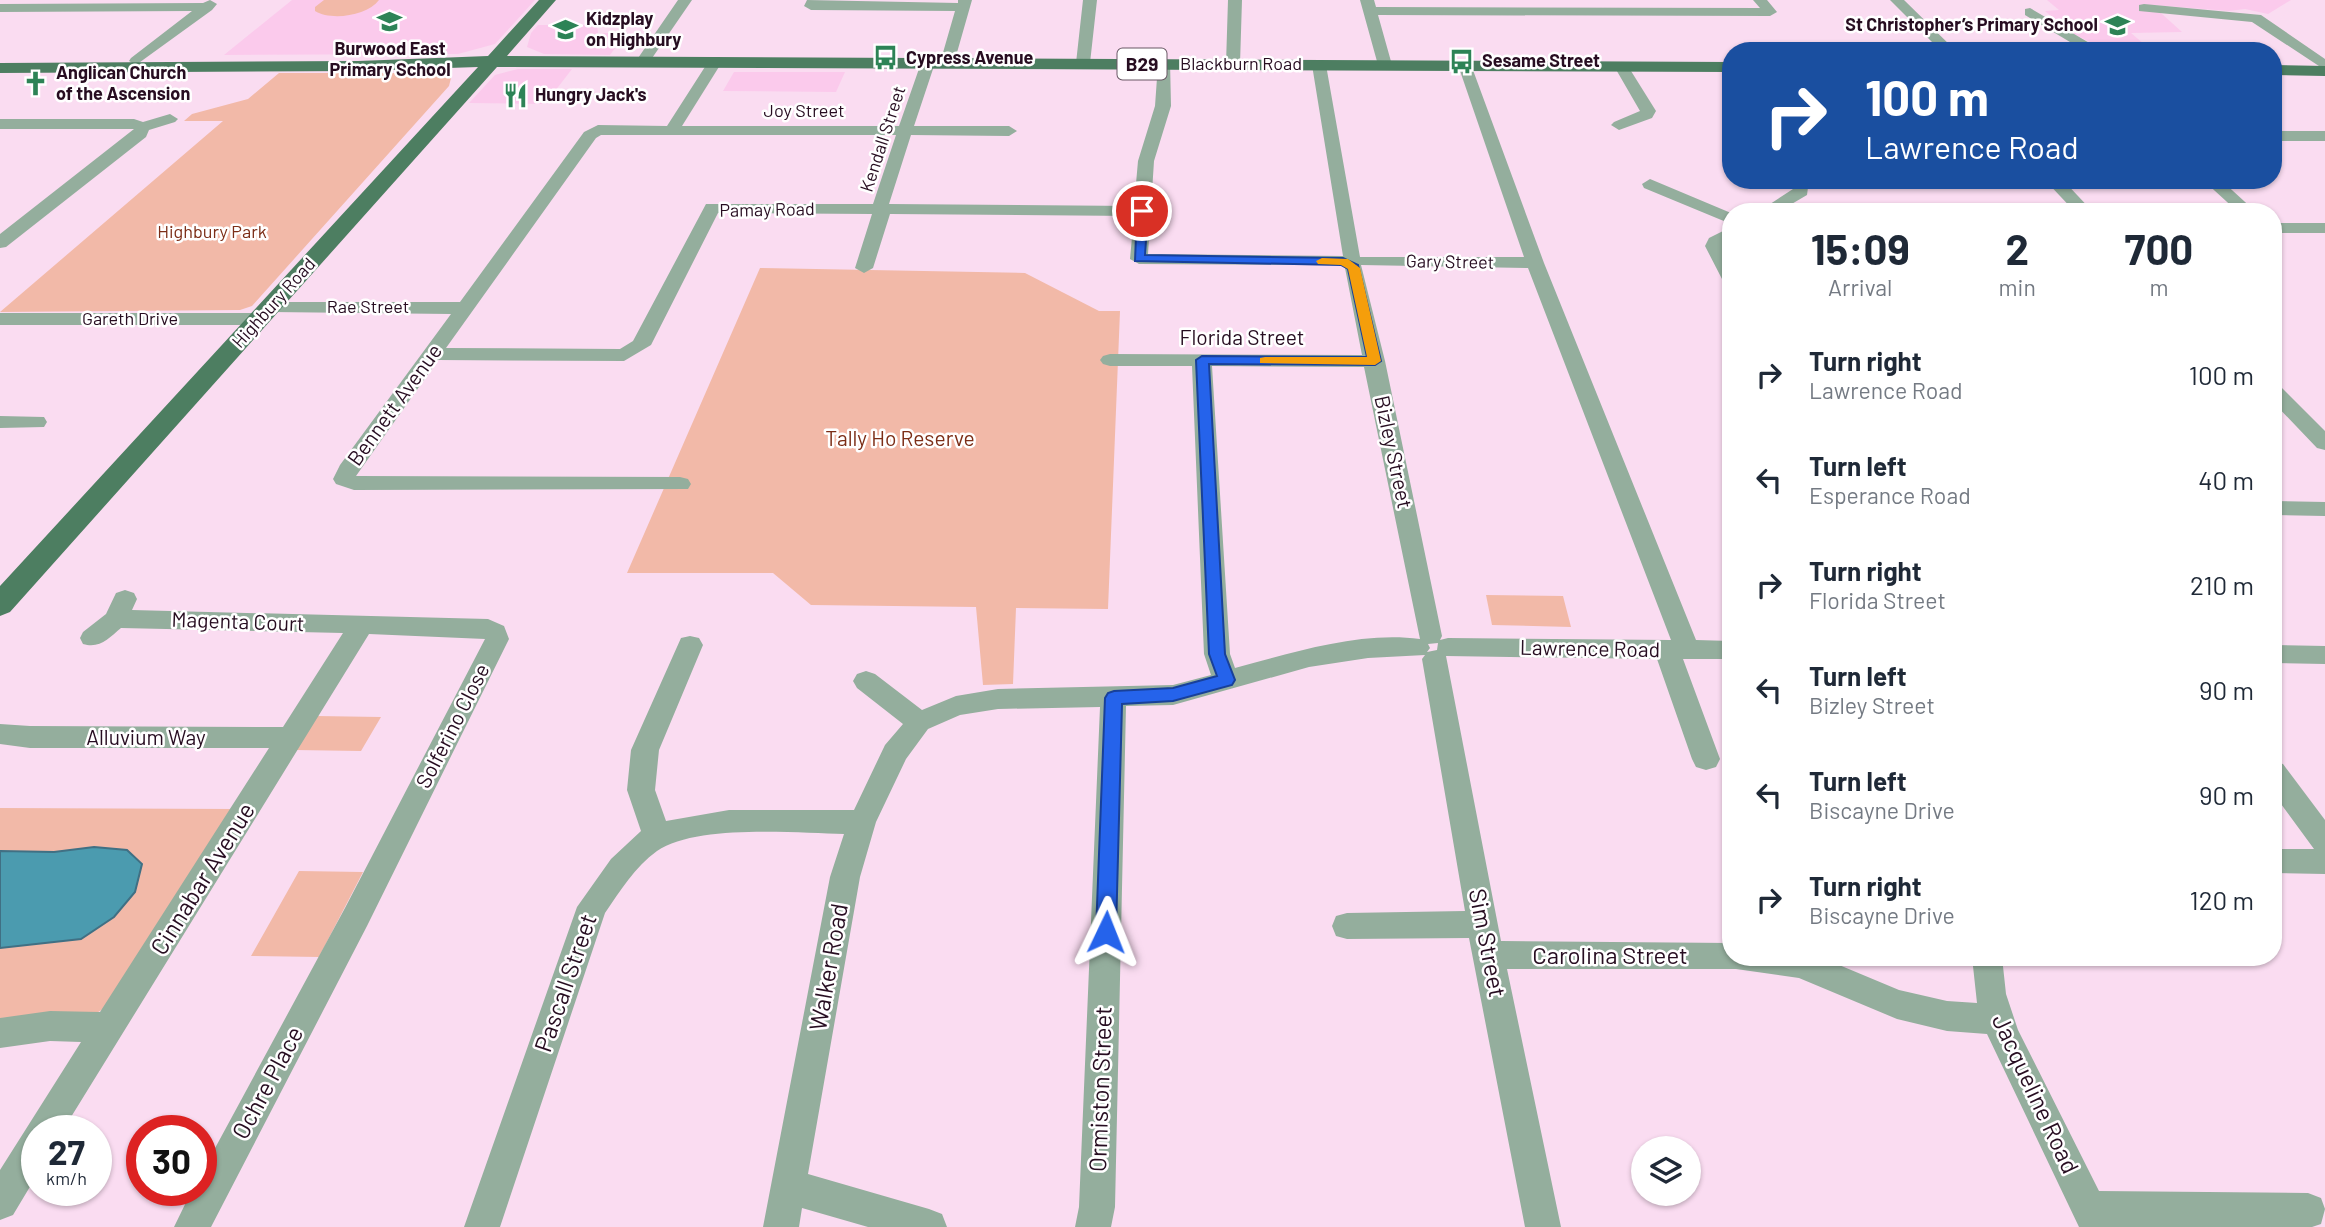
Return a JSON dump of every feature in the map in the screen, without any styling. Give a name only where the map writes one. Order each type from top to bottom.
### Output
[{"type":"main road","name":"Highbury Road","points":[[0,606],[548,0]]},
{"type":"main road","points":[[441,62],[474,55],[512,40],[520,52],[549,61]]},
{"type":"main road","name":"Blackburn Road","points":[[0,61],[358,66],[415,62],[642,61],[1722,67]]},
{"type":"main road","points":[[441,62],[459,66],[463,81],[476,81],[518,65],[549,61]]},
{"type":"main road","name":"Blackburn Road","points":[[0,68],[132,64]]},
{"type":"main road","points":[[2282,70],[2325,68]]},
{"type":"street","points":[[642,61],[685,0]]},
{"type":"street","points":[[814,0],[811,6],[964,4],[947,63]]},
{"type":"street","points":[[1083,63],[1090,0]]},
{"type":"street","points":[[1233,64],[1235,0]]},
{"type":"street","points":[[1385,65],[1369,6],[1770,12],[1760,0]]},
{"type":"street","points":[[1897,0],[1940,42]]},
{"type":"street","points":[[0,8],[211,3]]},
{"type":"street","points":[[132,64],[211,3]]},
{"type":"street","points":[[2144,8],[2256,18],[2325,68]]},
{"type":"street","points":[[2030,12],[2049,22],[2075,42]]},
{"type":"street","points":[[672,129],[715,62]]},
{"type":"street","name":"Kendall Street","points":[[864,268],[928,63]]},
{"type":"street","points":[[1142,211],[1146,161],[1163,106],[1165,64]]},
{"type":"street","name":"Bizley Street","points":[[1319,65],[1354,262],[1433,648]]},
{"type":"street","points":[[1465,65],[1677,650],[1706,759]]},
{"type":"street","points":[[1619,125],[1647,116],[1648,111],[1621,66]]},
{"type":"street","points":[[0,124],[134,124],[143,127],[170,119]]},
{"type":"street","points":[[0,140],[23,124]]},
{"type":"street","points":[[0,243],[141,134],[143,127]]},
{"type":"street","name":"Joy Street","points":[[598,130],[1009,131]]},
{"type":"street","name":"Bennett Avenue","points":[[598,130],[590,135],[464,308],[344,479],[354,483],[680,484]]},
{"type":"street","points":[[2282,136],[2325,136]]},
{"type":"street","points":[[1650,184],[1722,215]]},
{"type":"street","points":[[1781,203],[1801,189]]},
{"type":"street","points":[[2062,189],[2076,203]]},
{"type":"street","points":[[2221,189],[2238,203]]},
{"type":"street","name":"Pamay Road","points":[[433,354],[624,355],[641,345],[712,208],[1142,211]]},
{"type":"street","name":"Gary Street","points":[[1142,211],[1139,258],[1535,263]]},
{"type":"street","points":[[2282,229],[2325,228]]},
{"type":"street","points":[[1722,237],[1714,242],[1714,246],[1722,262]]},
{"type":"street","name":"Rae Street","points":[[265,313],[464,308]]},
{"type":"street","name":"Gareth Drive","points":[[0,319],[265,313]]},
{"type":"street","name":"Florida Street","points":[[1110,360],[1375,361]]},
{"type":"street","points":[[1202,360],[1217,654],[1226,680]]},
{"type":"street","points":[[2282,399],[2325,443]]},
{"type":"street","points":[[0,422],[37,422]]},
{"type":"street","points":[[2282,508],[2325,509]]},
{"type":"street","name":"Magenta Court","points":[[92,638],[120,609],[361,626]]},
{"type":"street","name":"Cinnabar Avenue","points":[[53,1115],[361,626]]},
{"type":"street","name":"Solferino Close","points":[[344,939],[497,639],[495,632],[488,628],[361,626]]},
{"type":"street","points":[[657,837],[641,790],[645,750],[690,645]]},
{"type":"street","name":"Sim Street","points":[[1433,648],[1482,924],[1543,1227]]},
{"type":"street","name":"Lawrence Road","points":[[919,722],[956,706],[998,699],[1173,695],[1309,658],[1368,649],[1722,650]]},
{"type":"street","points":[[2282,654],[2325,655]]},
{"type":"street","points":[[866,681],[919,722]]},
{"type":"street","name":"Ormiston Street","points":[[1093,1227],[1097,1207],[1114,698]]},
{"type":"street","name":"Walker Road","points":[[781,1227],[845,877],[862,822],[895,753],[919,722]]},
{"type":"street","name":"Alluvium Way","points":[[0,734],[30,737],[292,738]]},
{"type":"street","points":[[2282,784],[2325,842]]},
{"type":"street","name":"Pascall Street","points":[[482,1227],[592,907],[624,863],[657,837],[710,823],[862,822]]},
{"type":"street","points":[[2282,862],[2325,862]]},
{"type":"street","points":[[1347,926],[1482,924]]},
{"type":"street","name":"Ochre Place","points":[[192,1227],[344,939]]},
{"type":"street","name":"Carolina Street","points":[[1489,955],[1722,957]]},
{"type":"street","points":[[1806,966],[1909,1007],[1947,1016],[1998,1020]]},
{"type":"street","name":"Jacqueline Road","points":[[1986,966],[1998,1020],[2093,1218]]},
{"type":"street","points":[[0,1033],[50,1026],[109,1027]]},
{"type":"street","points":[[0,1202],[21,1169]]},
{"type":"street","points":[[788,1186],[929,1227]]},
{"type":"street","points":[[2093,1218],[2308,1211]]},
{"type":"shaded area","name":"Burwood East Primary School","points":[[292,0],[535,0],[495,44],[458,54],[224,55]]},
{"type":"shaded area","name":"St Christopher’s Primary School","points":[[2047,0],[2291,0],[2268,14],[2245,9],[2229,11],[2152,5],[2182,32],[2131,33],[2142,42],[2090,42],[2068,31],[2045,11],[2059,10]]},
{"type":"shaded area","points":[[538,25],[597,25],[598,33],[626,33],[610,55],[544,54],[527,47],[531,33]]},
{"type":"shaded area","points":[[518,69],[572,69],[545,104],[469,103],[495,75]]},
{"type":"shaded area","points":[[734,72],[845,72],[836,92],[723,91]]},
{"type":"green space","points":[[324,0],[379,0],[358,13],[330,16],[315,11],[315,7]]},
{"type":"green space","name":"Highbury Park","points":[[279,73],[447,73],[451,78],[449,86],[252,306],[240,310],[0,312],[223,121],[184,121],[192,114],[248,99]]},
{"type":"green space","name":"Tally Ho Reserve","points":[[760,268],[1025,273],[1099,311],[1120,311],[1108,609],[1016,608],[1013,684],[983,685],[976,607],[811,605],[773,573],[627,573]]},
{"type":"green space","points":[[1486,595],[1563,596],[1571,627],[1492,625]]},
{"type":"green space","points":[[316,716],[381,717],[361,751],[295,750]]},
{"type":"green space","points":[[0,808],[235,809],[114,1002],[92,1016],[0,1018]]},
{"type":"green space","points":[[299,871],[363,872],[319,957],[251,956]]},
{"type":"water","points":[[94,847],[127,850],[142,864],[135,892],[114,917],[81,939],[0,948],[0,851],[54,852]]},
{"type":"slow traffic","points":[[1265,360],[1375,361],[1354,268],[1348,267],[1343,261],[1322,261]]},
{"type":"place","name":"Burwood East Primary School","points":[[390,22]]},
{"type":"place","name":"St Christopher’s Primary School","points":[[2118,25]]},
{"type":"place","name":"Kidzplay on Highbury","points":[[566,29]]},
{"type":"place","name":"Cypress Avenue","points":[[886,58]]},
{"type":"place","name":"Sesame Street","points":[[1462,61]]},
{"type":"place","name":"Anglican Church of the Ascension","points":[[36,83]]},
{"type":"place","name":"Hungry Jack's","points":[[515,95]]},
{"type":"route","points":[[1106,932],[1114,698],[1173,695],[1226,680],[1217,654],[1202,360],[1375,361],[1354,268],[1348,267],[1343,261],[1139,258],[1142,211]]}]
